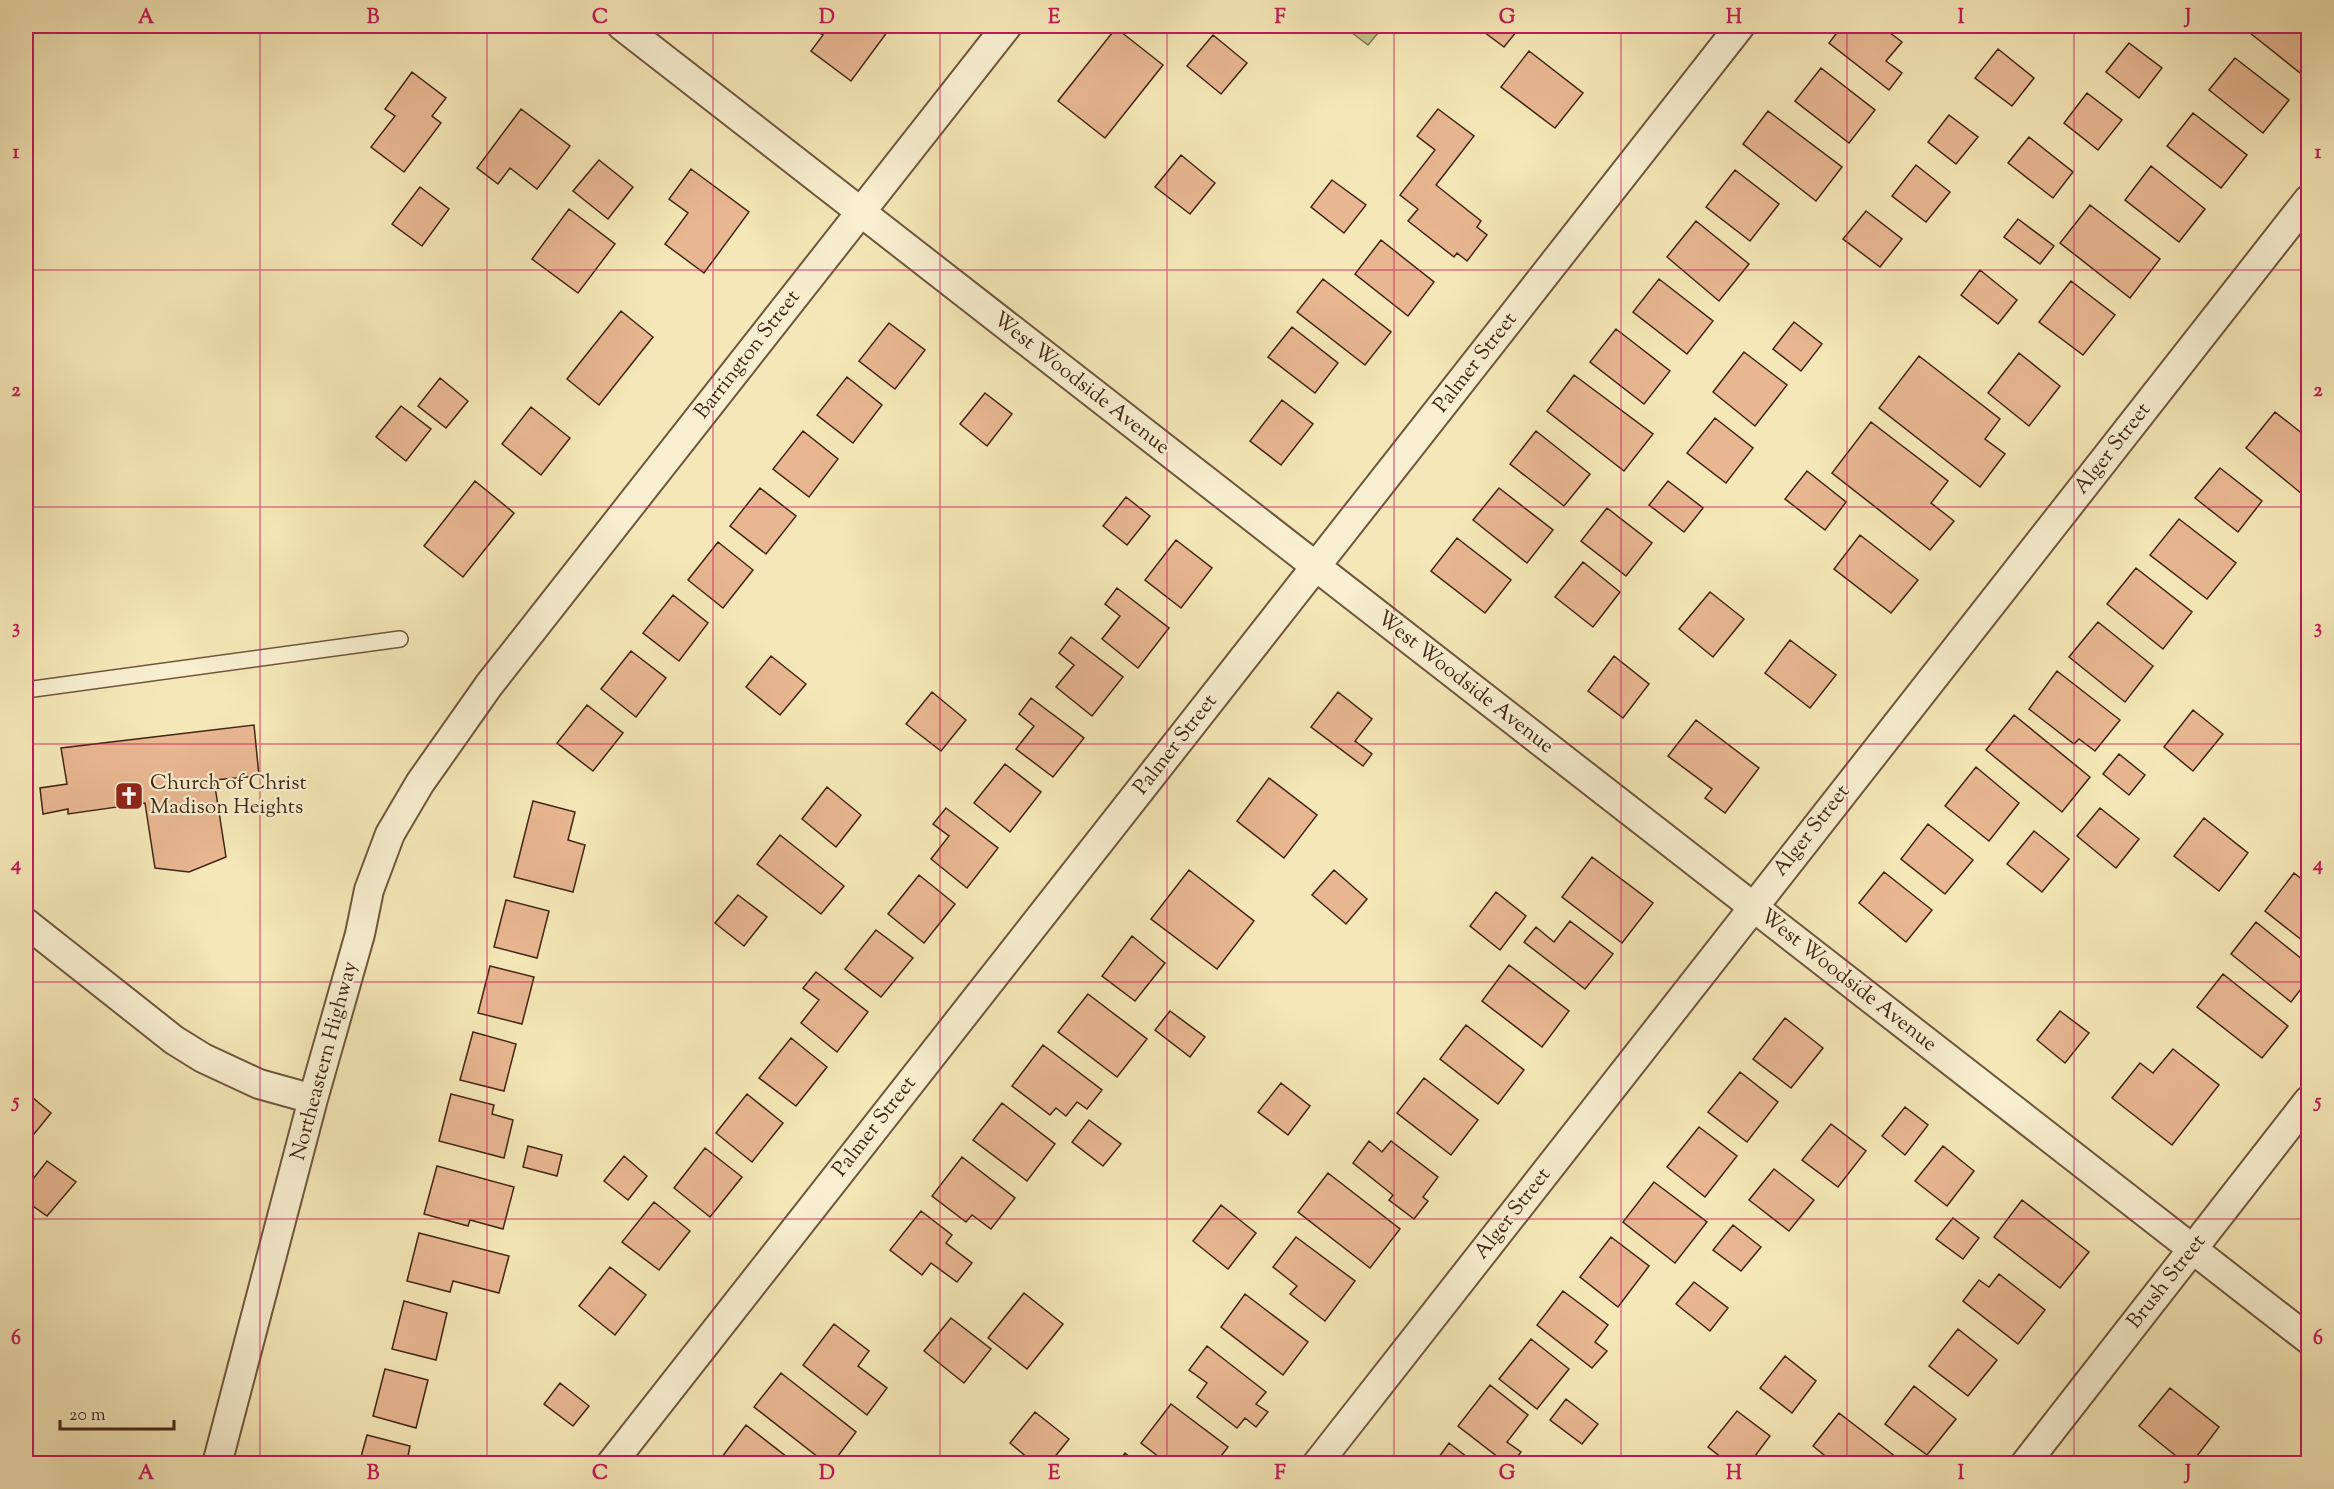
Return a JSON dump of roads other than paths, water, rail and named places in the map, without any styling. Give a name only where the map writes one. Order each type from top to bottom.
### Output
[{"type":"street","name":"West Woodside Avenue","points":[[622,26],[2308,1339]]},
{"type":"street","name":"Barrington Street","points":[[489,685],[1007,26]]},
{"type":"street","name":"Palmer Street","points":[[610,1464],[1740,26]]},
{"type":"street","name":"Alger Street","points":[[1317,1464],[2308,200]]},
{"type":"street","name":"Northeastern Highway","points":[[217,1464],[313,1098],[360,934],[369,890],[390,834],[420,783],[489,685]]},
{"type":"street","points":[[26,923],[174,1040],[203,1059],[259,1084],[313,1098]]},
{"type":"street","name":"Brush Street","points":[[2025,1464],[2308,1101]]},
{"type":"lane","points":[[26,690],[400,639]]},
{"type":"place","name":"Church of Christ Madison Heights","points":[[129,796]]}]
